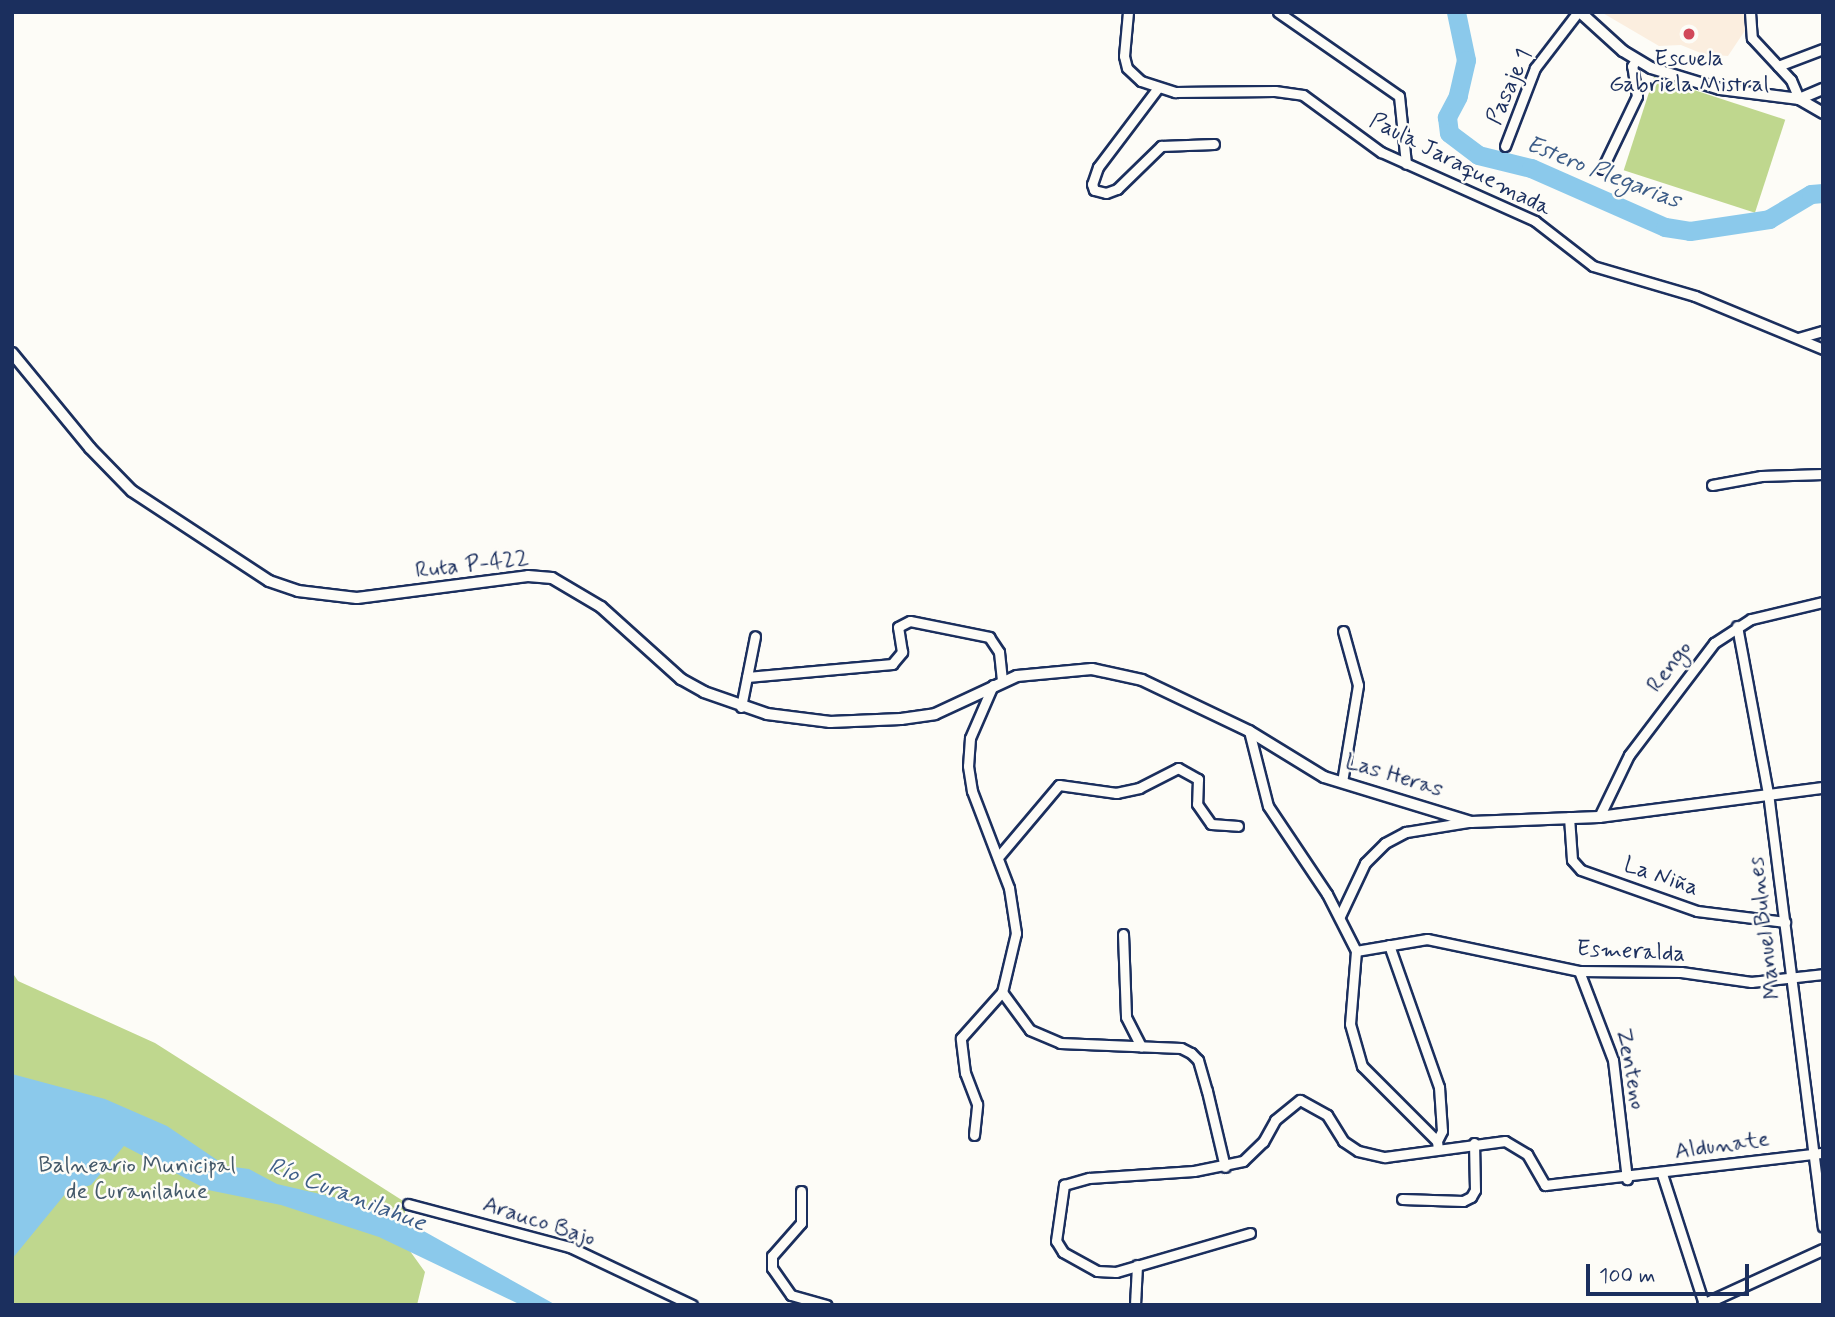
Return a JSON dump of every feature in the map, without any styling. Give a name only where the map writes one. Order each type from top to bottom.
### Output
[{"type":"street","points":[[1128,12],[1124,34],[1127,68],[1157,89],[1098,167],[1094,190],[1106,193],[1117,189],[1161,146],[1214,144]]},
{"type":"street","points":[[1278,12],[1399,96],[1406,164]]},
{"type":"street","points":[[1579,12],[1636,60],[1720,89],[1799,99],[1823,113]]},
{"type":"street","name":"Pasaje 1","points":[[1505,146],[1535,68],[1579,12]]},
{"type":"street","points":[[1750,12],[1752,38],[1778,66],[1799,99]]},
{"type":"street","points":[[1778,66],[1823,49]]},
{"type":"street","points":[[1602,169],[1637,96],[1632,66],[1636,60]]},
{"type":"street","name":"Paula Jaraquemada","points":[[1157,89],[1296,93],[1368,144],[1406,164],[1535,221],[1593,266],[1695,296],[1823,349]]},
{"type":"street","points":[[1799,99],[1823,89]]},
{"type":"street","points":[[1798,338],[1823,331]]},
{"type":"street","name":"Ruta P-422","points":[[12,353],[132,491],[258,576],[298,591],[357,598],[528,576],[552,578],[601,607],[681,679],[741,706],[780,716],[867,722],[934,714],[981,694]]},
{"type":"street","points":[[1712,485],[1769,475],[1823,474]]},
{"type":"street","name":"Rengo","points":[[1599,817],[1615,780],[1642,736],[1708,649],[1737,626],[1823,602]]},
{"type":"street","points":[[747,677],[892,664],[902,652],[898,627],[910,621],[989,637],[999,652],[997,683],[970,738],[968,766],[972,791],[999,856],[1016,933],[1002,992],[961,1038],[965,1073],[976,1104],[974,1135]]},
{"type":"street","name":"Manuel Bulnes","points":[[1737,626],[1768,793],[1811,1154],[1823,1227]]},
{"type":"street","points":[[1342,782],[1358,685],[1343,631]]},
{"type":"street","points":[[741,706],[755,636]]},
{"type":"street","name":"Las Heras","points":[[981,694],[997,683],[1045,672],[1111,670],[1142,680],[1249,731],[1324,777],[1471,822],[1599,817],[1768,793],[1823,788]]},
{"type":"street","points":[[1249,731],[1268,806],[1340,916],[1356,951],[1350,1024],[1362,1066],[1382,1091],[1437,1145]]},
{"type":"street","points":[[999,856],[1059,785],[1116,793],[1139,788],[1178,768],[1198,779],[1197,804],[1211,824],[1238,826]]},
{"type":"street","name":"La Niña","points":[[1569,817],[1572,860],[1581,870],[1697,911],[1785,922]]},
{"type":"street","points":[[1340,916],[1365,863],[1385,843],[1406,832],[1471,822]]},
{"type":"street","points":[[1123,934],[1126,1017],[1141,1046]]},
{"type":"street","name":"Esmeralda","points":[[1356,951],[1433,940],[1579,971],[1681,972],[1751,982],[1790,980],[1823,974]]},
{"type":"street","points":[[1389,945],[1439,1087],[1442,1131],[1437,1145]]},
{"type":"street","name":"Zenteno","points":[[1579,971],[1613,1060],[1627,1179]]},
{"type":"street","points":[[1002,992],[1030,1030],[1041,1036],[1099,1048],[1181,1048],[1198,1060],[1225,1167]]},
{"type":"street","points":[[1250,1233],[1121,1271],[1097,1271],[1063,1252],[1056,1241],[1064,1185],[1089,1178],[1225,1167],[1254,1152],[1275,1120],[1300,1100],[1327,1115],[1343,1141],[1358,1151],[1385,1157],[1437,1145],[1474,1143],[1475,1190],[1471,1197],[1463,1201],[1402,1199]]},
{"type":"street","name":"Aldunate","points":[[1474,1143],[1492,1140],[1517,1145],[1527,1154],[1545,1185],[1627,1179],[1823,1153]]},
{"type":"street","points":[[1662,1174],[1703,1305],[1823,1251]]},
{"type":"street","points":[[801,1191],[801,1223],[772,1256],[772,1268],[791,1294],[827,1305]]},
{"type":"street","name":"Arauco Bajo","points":[[408,1203],[569,1247],[692,1305]]},
{"type":"street","points":[[1135,1305],[1137,1265]]},
{"type":"shaded area","name":"Escuela Gabriela Mistral","points":[[1601,12],[1746,12],[1746,29],[1728,56],[1703,54],[1681,45],[1659,46]]},
{"type":"green space","points":[[1654,77],[1785,120],[1755,213],[1624,170]]},
{"type":"green space","name":"Balneario Municipal de Curanilahue","points":[[12,972],[18,981],[155,1043],[408,1204],[397,1233],[425,1272],[417,1305],[12,1305]]},
{"type":"water","points":[[12,1074],[105,1099],[167,1126],[226,1166],[249,1169],[277,1184],[337,1198],[411,1224],[556,1305],[521,1305],[379,1237],[281,1205],[208,1190],[124,1146],[91,1185],[66,1193],[12,1259]]},
{"type":"waterway","name":"Estero Plegarias","points":[[1456,12],[1466,60],[1458,96],[1447,117],[1449,133],[1478,155],[1531,168],[1665,227],[1690,231],[1769,219],[1811,194],[1823,193]]},
{"type":"place","name":"Escuela Gabriela Mistral","points":[[1689,34]]},
{"type":"water label","name":"Río Curanilahue","points":[[347,1195]]}]
